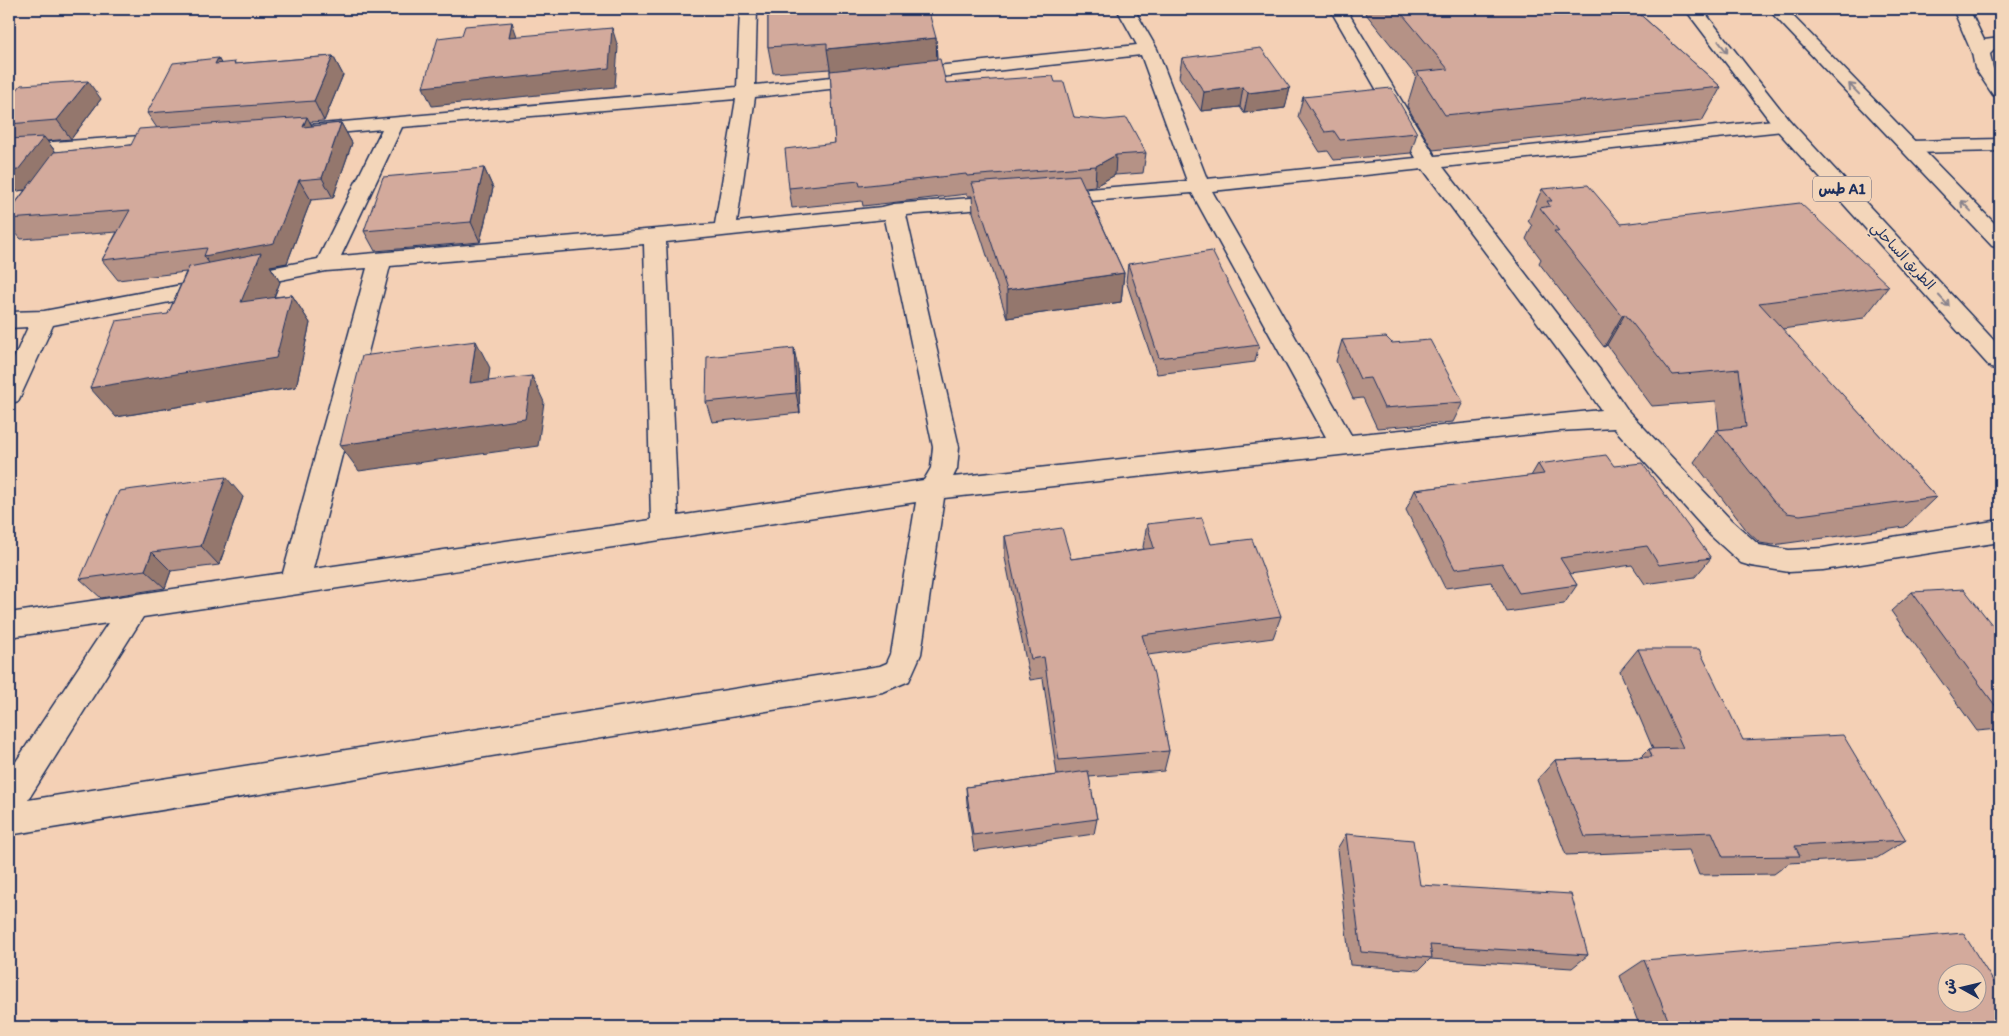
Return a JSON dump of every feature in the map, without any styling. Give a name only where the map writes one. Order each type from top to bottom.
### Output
[{"type":"main road","points":[[725,230],[746,92],[748,9]]},
{"type":"main road","points":[[1126,9],[1148,49],[1198,186],[1344,446]]},
{"type":"main road","points":[[1338,9],[1429,163],[1591,376],[1620,418],[1721,528],[1752,555],[1789,560],[1823,559],[2000,531]]},
{"type":"main road","name":"الطريق الساحلي","points":[[1693,9],[1783,125],[2000,362]]},
{"type":"main road","points":[[1776,9],[2000,241]]},
{"type":"main road","points":[[1961,9],[1981,53],[1984,68],[2000,91]]},
{"type":"main road","points":[[1981,53],[1990,44],[2000,43]]},
{"type":"main road","points":[[285,132],[746,92],[1148,49]]},
{"type":"main road","points":[[326,264],[394,124]]},
{"type":"main road","points":[[9,320],[44,319],[326,264],[725,230],[884,213],[894,210],[1198,186],[1783,125]]},
{"type":"main road","points":[[9,151],[186,139]]},
{"type":"main road","points":[[1910,147],[2000,145]]},
{"type":"main road","points":[[9,819],[804,690],[883,679],[898,672],[906,654],[932,489],[944,469],[946,447],[894,210]]},
{"type":"main road","points":[[655,236],[665,528]]},
{"type":"main road","points":[[295,582],[380,260]]},
{"type":"main road","points":[[9,395],[44,319]]},
{"type":"main road","points":[[9,625],[932,489],[1559,422],[1620,418]]},
{"type":"main road","points":[[9,800],[134,607]]},
{"type":"building","points":[[768,9],[928,9],[936,38],[827,49],[827,43],[768,47]]},
{"type":"building","points":[[1398,9],[1634,9],[1721,87],[1445,115],[1417,72],[1448,69]]},
{"type":"building","points":[[512,22],[509,37],[612,28],[609,68],[423,87],[438,38],[462,35],[465,26]]},
{"type":"building","points":[[1261,48],[1290,88],[1248,93],[1243,87],[1204,92],[1182,58]]},
{"type":"building","points":[[333,56],[314,101],[147,113],[173,63],[218,58],[215,64],[235,62],[234,64]]},
{"type":"building","points":[[940,59],[946,83],[1053,76],[1055,82],[1064,82],[1074,117],[1105,120],[1127,118],[1146,153],[1116,155],[1096,166],[967,176],[966,174],[860,186],[859,181],[789,188],[785,149],[835,143],[830,71]]},
{"type":"building","points":[[88,81],[57,120],[9,124],[9,90],[17,90],[21,85]]},
{"type":"building","points":[[1391,88],[1417,133],[1340,140],[1334,131],[1325,132],[1303,97]]},
{"type":"building","points":[[307,117],[303,127],[341,123],[322,178],[299,180],[274,243],[204,256],[207,248],[102,260],[130,210],[9,219],[9,212],[54,152],[131,145],[139,129]]},
{"type":"building","points":[[44,137],[18,170],[9,171],[9,139]]},
{"type":"building","points":[[484,168],[471,222],[364,231],[383,177]]},
{"type":"building","points":[[1079,175],[1124,273],[1007,290],[972,183]]},
{"type":"building","points":[[1588,185],[1621,224],[1800,203],[1889,286],[1759,303],[1936,497],[1800,515],[1787,513],[1774,502],[1717,430],[1746,427],[1739,369],[1673,375],[1625,314],[1622,316],[1554,231],[1559,231],[1540,208],[1550,206],[1547,201],[1552,201],[1542,189]]},
{"type":"building","points":[[1212,251],[1259,345],[1159,358],[1128,264]]},
{"type":"building","points":[[261,253],[241,302],[292,295],[276,358],[90,388],[116,321],[168,314],[189,267]]},
{"type":"building","points":[[1386,337],[1392,343],[1430,340],[1463,402],[1384,408],[1370,378],[1360,379],[1342,340]]},
{"type":"building","points":[[476,341],[470,383],[532,376],[525,419],[340,445],[362,356]]},
{"type":"building","points":[[794,348],[796,393],[706,402],[707,357]]},
{"type":"building","points":[[1606,455],[1614,466],[1642,463],[1711,558],[1659,565],[1647,546],[1560,558],[1577,585],[1519,593],[1502,563],[1455,569],[1415,490],[1544,474],[1538,464]]},
{"type":"building","points":[[226,477],[201,546],[152,552],[145,570],[80,579],[119,491]]},
{"type":"building","points":[[1202,518],[1211,544],[1252,539],[1281,616],[1142,635],[1154,674],[1169,751],[1059,760],[1044,657],[1031,659],[1005,536],[1062,528],[1071,559],[1154,548],[1147,524]]},
{"type":"building","points":[[1964,589],[2000,635],[2000,712],[1912,592]]},
{"type":"building","points":[[1638,649],[1699,649],[1743,740],[1843,735],[1906,840],[1795,846],[1800,856],[1723,857],[1712,832],[1585,837],[1555,760],[1652,757],[1649,749],[1683,748]]},
{"type":"building","points":[[1088,771],[1097,819],[973,835],[966,787]]},
{"type":"building","points":[[1346,834],[1413,840],[1420,885],[1571,894],[1588,955],[1430,945],[1432,958],[1361,952]]},
{"type":"building","points":[[1963,933],[1982,964],[1936,964],[1936,1014],[1986,1014],[1986,970],[2000,992],[2000,1027],[1671,1027],[1644,960]]}]
